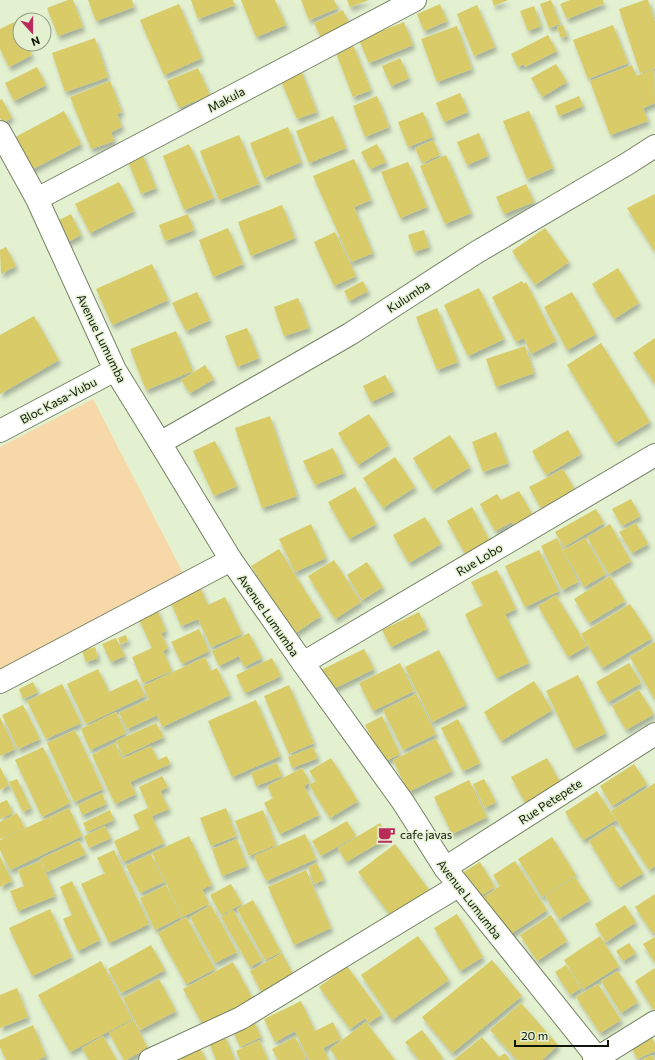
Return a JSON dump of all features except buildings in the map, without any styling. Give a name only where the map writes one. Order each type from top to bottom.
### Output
[{"type":"street","name":"Makula","points":[[37,199],[415,0]]},
{"type":"street","name":"Avenue Lumumba","points":[[0,132],[37,199],[115,370],[231,560],[403,802],[458,886],[597,1059]]},
{"type":"street","name":"Kulumba","points":[[160,443],[350,334],[477,252],[655,146]]},
{"type":"street","name":"Bloc Kasa-Vubu","points":[[0,431],[115,370]]},
{"type":"street","name":"Rue Lobo","points":[[303,663],[655,455]]},
{"type":"street","points":[[0,682],[231,560]]},
{"type":"street","name":"Rue Petepete","points":[[445,868],[655,734]]},
{"type":"street","points":[[150,1060],[241,1018],[458,886]]},
{"type":"street","points":[[597,1059],[655,1022]]},
{"type":"shaded area","points":[[93,399],[184,575],[0,670],[0,447]]},
{"type":"place","name":"cafe javas","points":[[387,834]]}]
